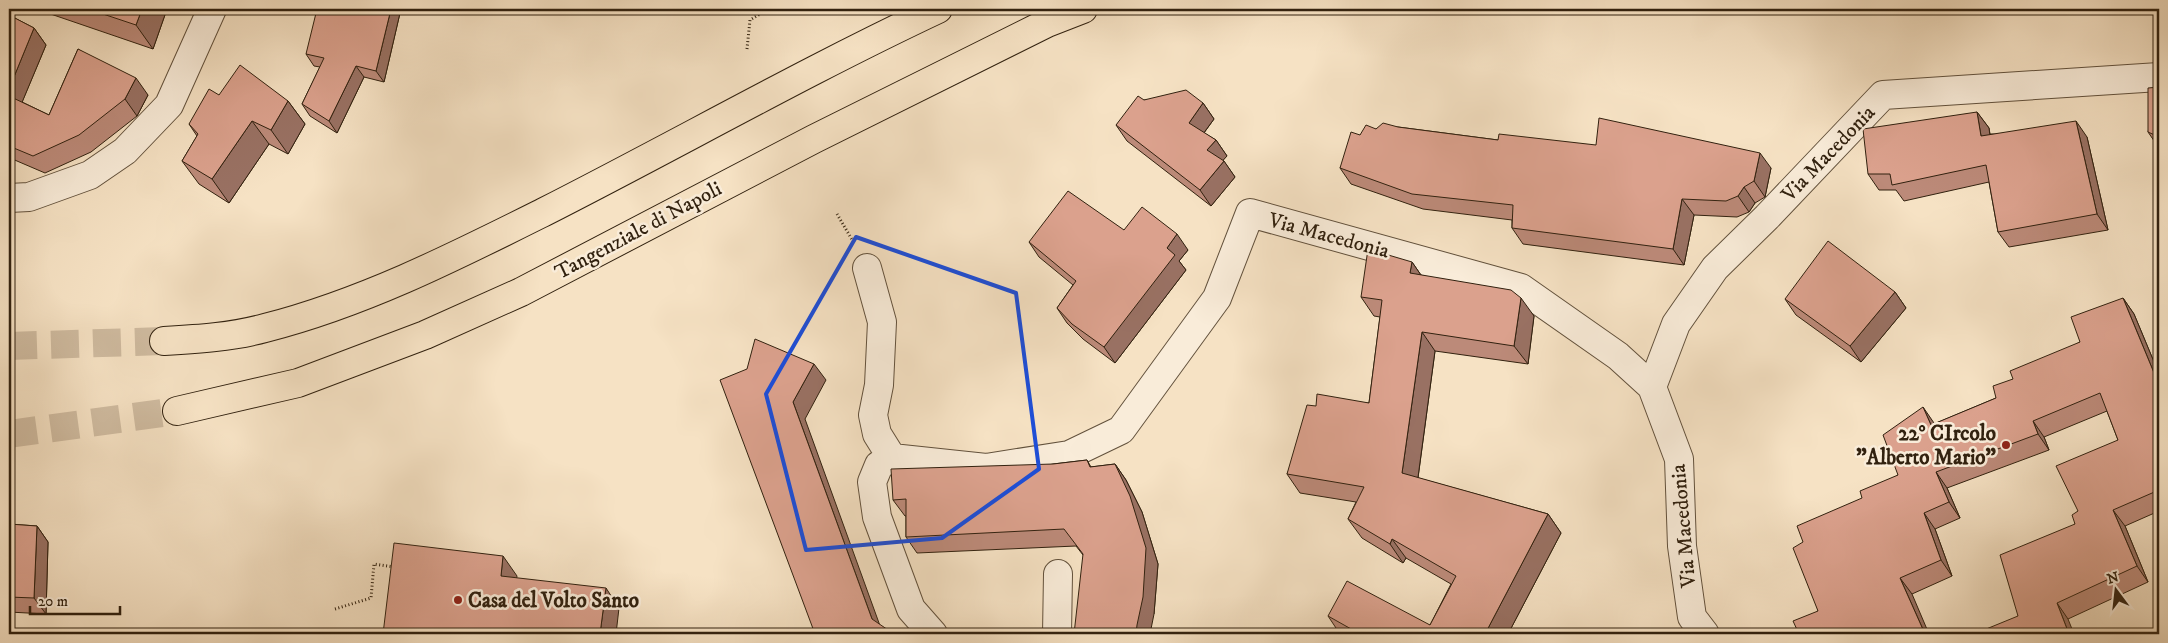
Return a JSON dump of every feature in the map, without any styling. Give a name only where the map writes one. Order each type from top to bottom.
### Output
[{"type":"highway","points":[[164,341],[212,338],[265,328],[356,299],[434,266],[628,169],[797,78],[938,9]]},
{"type":"highway","name":"Tangenziale di Napoli","points":[[177,411],[298,383],[434,331],[521,292],[814,138],[1047,23],[1083,9]]},
{"type":"street","points":[[9,198],[29,197],[90,175],[125,151],[169,105],[212,9]]},
{"type":"street","name":"Via Macedonia","points":[[1652,387],[1676,324],[1715,268],[1767,217],[1883,95],[2159,77]]},
{"type":"street","name":"Via Macedonia","points":[[892,458],[986,468],[1069,455],[1121,430],[1217,298],[1250,214],[1521,288],[1618,356],[1652,387],[1679,460],[1682,546],[1692,617],[1705,634]]},
{"type":"street","points":[[867,268],[882,322],[879,385],[873,415],[877,434],[892,458],[879,465],[872,482],[876,517],[911,610],[933,634]]},
{"type":"street","points":[[1057,634],[1058,574]]},
{"type":"path","points":[[748,49],[750,20],[769,9]]},
{"type":"path","points":[[336,609],[371,598],[374,564],[402,568]]},
{"type":"highlighted area","points":[[856,237],[1016,293],[1039,469],[942,538],[806,550],[766,394]]},
{"type":"building","points":[[88,9],[142,9],[136,25]]},
{"type":"building","points":[[317,9],[391,9],[376,71],[356,66],[329,121],[302,104],[324,58],[306,54]]},
{"type":"building","points":[[9,15],[34,28],[9,89]]},
{"type":"building","points":[[78,49],[136,78],[125,99],[79,135],[33,156],[9,146],[9,96],[49,115]]},
{"type":"building","points":[[240,65],[288,101],[271,130],[252,121],[212,179],[182,161],[198,134],[189,124],[209,89],[219,95]]},
{"type":"building","points":[[2159,87],[2159,137],[2148,132],[2148,88]]},
{"type":"building","points":[[1186,90],[1203,103],[1189,123],[1216,140],[1207,150],[1224,161],[1200,190],[1116,125],[1138,96],[1144,100]]},
{"type":"building","points":[[1977,112],[1981,136],[2076,121],[2097,214],[1998,232],[1986,165],[1892,185],[1890,174],[1868,174],[1863,129]]},
{"type":"building","points":[[1599,118],[1760,153],[1754,181],[1744,187],[1738,196],[1726,201],[1682,199],[1673,249],[1512,228],[1513,205],[1412,194],[1340,168],[1351,132],[1360,135],[1366,125],[1376,129],[1383,123],[1398,127],[1498,140],[1499,134],[1596,145]]},
{"type":"building","points":[[1068,191],[1124,230],[1142,207],[1177,234],[1167,248],[1175,255],[1104,347],[1072,324],[1057,308],[1076,281],[1029,242]]},
{"type":"building","points":[[1828,241],[1895,292],[1850,346],[1785,299]]},
{"type":"building","points":[[1368,249],[1412,262],[1410,273],[1511,290],[1521,298],[1514,346],[1422,332],[1402,473],[1548,514],[1485,634],[1360,634],[1328,616],[1347,581],[1430,625],[1456,576],[1392,539],[1390,544],[1348,519],[1364,487],[1287,474],[1307,405],[1316,406],[1317,394],[1369,403],[1382,300],[1361,297]]},
{"type":"building","points":[[2123,298],[2159,385],[2159,490],[2113,510],[2137,566],[2057,603],[2069,634],[1974,634],[2018,616],[2000,555],[2075,524],[2072,515],[2078,511],[2056,466],[2118,440],[2100,393],[2033,421],[2038,434],[1936,472],[1949,502],[1924,513],[1941,560],[1900,578],[1925,634],[1799,634],[1793,621],[1818,611],[1793,548],[1803,542],[1797,526],[1862,498],[1860,491],[1898,475],[1883,435],[1923,407],[1931,425],[1996,398],[1993,386],[2013,379],[2010,371],[2080,342],[2071,317]]},
{"type":"building","points":[[755,339],[814,364],[793,402],[872,619],[894,634],[815,634],[720,380],[747,369]]},
{"type":"building","points":[[1087,460],[1090,467],[1115,464],[1130,496],[1146,548],[1143,597],[1136,634],[1074,634],[1083,554],[1064,529],[906,537],[906,499],[893,500],[891,469],[1053,464]]},
{"type":"building","points":[[9,524],[37,526],[34,598],[9,597]]},
{"type":"building","name":"Casa del Volto Santo","points":[[394,543],[503,556],[501,576],[606,588],[600,634],[383,634]]},
{"type":"tunnel","points":[[9,346],[164,341]]},
{"type":"tunnel","points":[[9,434],[177,411]]},
{"type":"place","name":"22° CIrcolo \"Alberto Mario\"","points":[[2006,445]]},
{"type":"place","name":"Casa del Volto Santo","points":[[458,600]]}]
